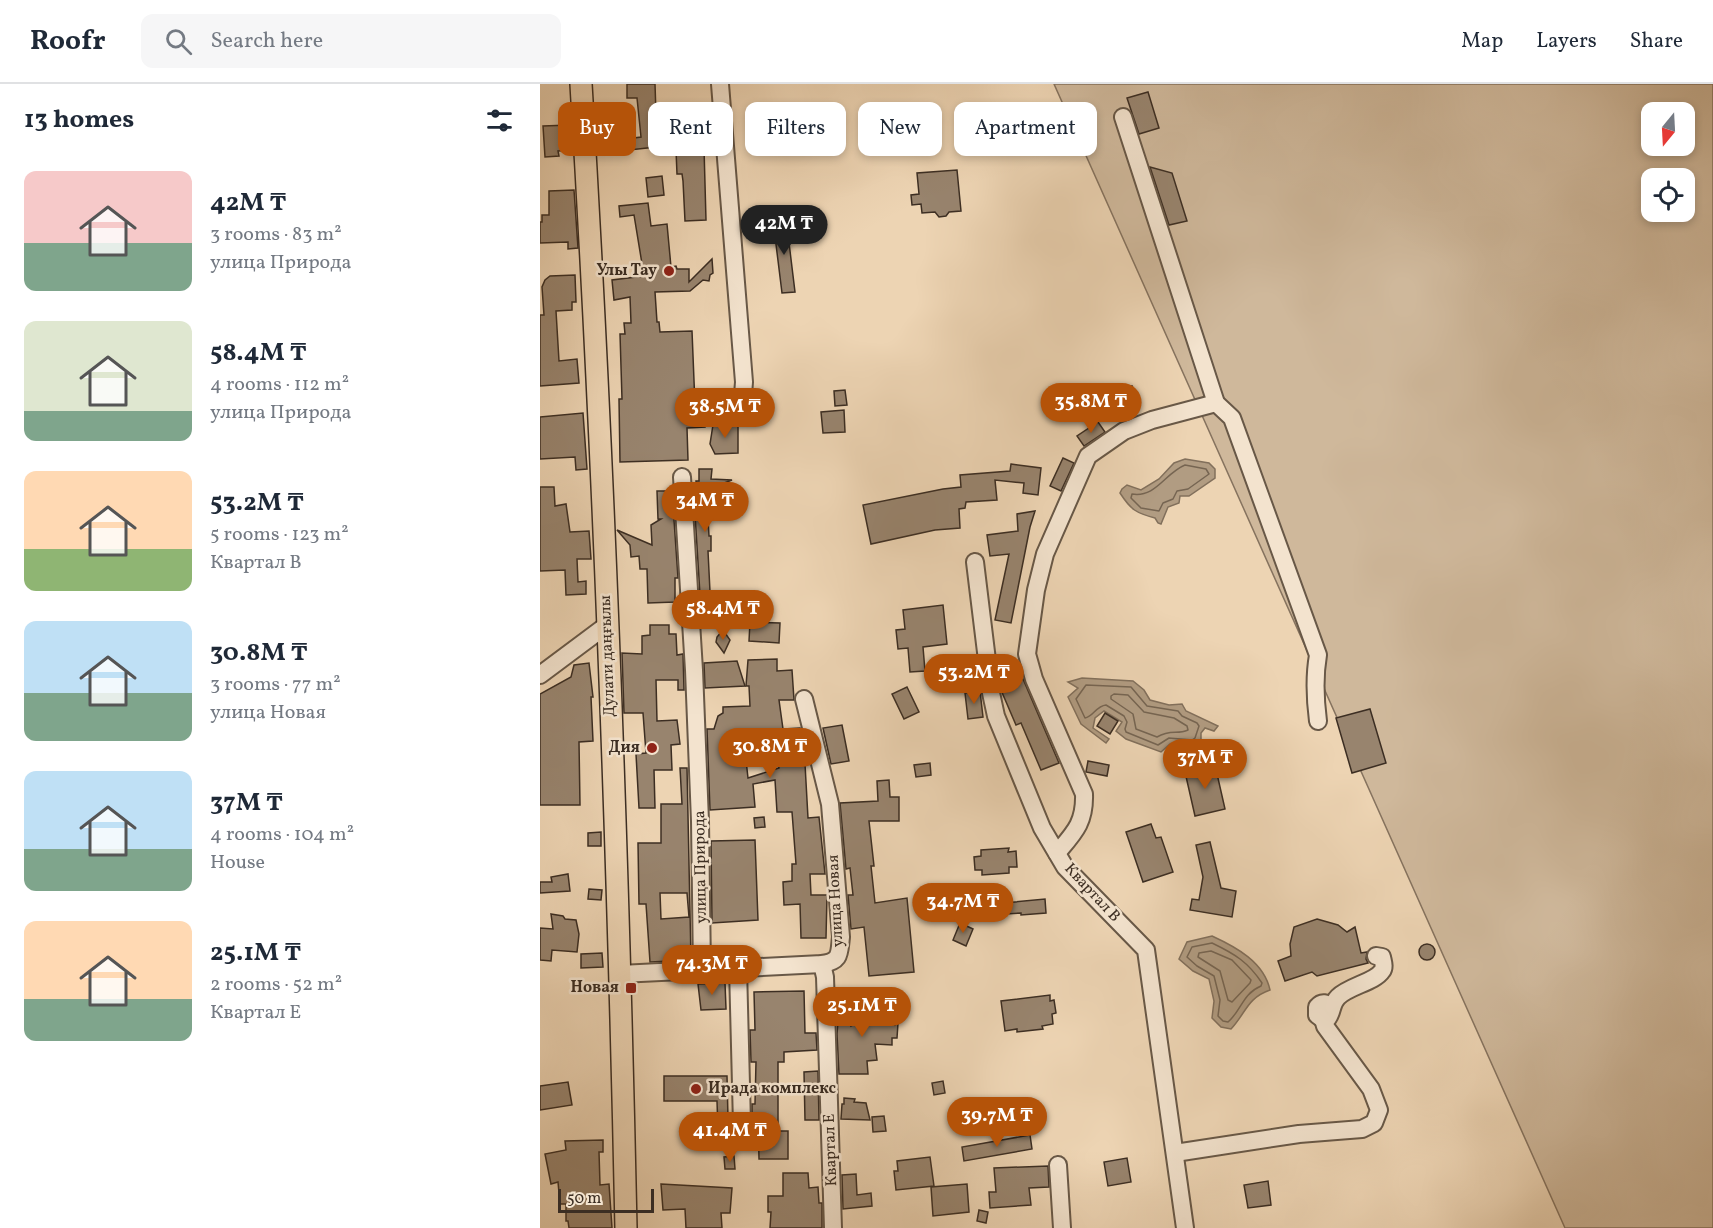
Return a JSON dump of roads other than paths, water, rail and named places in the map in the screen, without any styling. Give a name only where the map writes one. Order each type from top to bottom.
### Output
[{"type":"main road","name":"Дулати даңғылы","points":[[581,84],[607,625],[620,974],[626,1228]]},
{"type":"street","points":[[720,84],[744,382],[742,408],[732,411]]},
{"type":"street","points":[[1123,117],[1216,403],[1232,418],[1318,655],[1315,675],[1318,721]]},
{"type":"street","points":[[1057,853],[1077,830],[1085,811],[1084,794],[1034,679],[1027,654],[1036,590],[1044,554],[1088,456],[1124,431],[1152,420],[1216,403]]},
{"type":"street","name":"улица Природа","points":[[682,477],[694,670],[700,821],[702,970]]},
{"type":"street","name":"Квартал В","points":[[975,562],[991,693],[996,716],[1042,828],[1065,867],[1146,950],[1185,1228]]},
{"type":"street","points":[[540,675],[607,625]]},
{"type":"street","name":"улица Новая","points":[[620,974],[822,964],[833,962],[839,956],[841,937],[830,804],[804,699]]},
{"type":"street","points":[[1174,1153],[1299,1134],[1362,1130],[1374,1123],[1379,1110],[1371,1089],[1325,1026],[1327,1013],[1340,994],[1381,973],[1384,966],[1382,957],[1376,956]]},
{"type":"street","name":"Квартал Е","points":[[822,964],[825,977],[833,1228]]},
{"type":"street","points":[[738,968],[742,1124]]},
{"type":"street","points":[[1058,1165],[1062,1228]]},
{"type":"water","points":[[1185,459],[1209,463],[1215,469],[1215,478],[1189,496],[1180,496],[1179,503],[1168,507],[1161,524],[1155,518],[1134,510],[1120,493],[1127,485],[1141,490],[1159,479],[1174,463]]},
{"type":"water","points":[[1082,678],[1133,681],[1144,690],[1150,700],[1169,705],[1182,704],[1186,711],[1218,726],[1214,731],[1205,728],[1201,733],[1201,746],[1170,744],[1161,752],[1126,739],[1116,731],[1122,722],[1104,711],[1095,718],[1093,728],[1109,739],[1106,743],[1081,724],[1068,697],[1078,688],[1068,682]]},
{"type":"water","points":[[1212,936],[1248,957],[1262,971],[1270,990],[1256,997],[1231,1029],[1221,1027],[1212,1018],[1214,1001],[1209,979],[1193,971],[1179,959],[1187,942]]},
{"type":"place","name":"Улы Тау","points":[[669,271]]},
{"type":"place","name":"Дия","points":[[652,748]]},
{"type":"place","name":"Новая","points":[[631,988]]},
{"type":"place","name":"Ирада комплекс","points":[[696,1089]]}]
